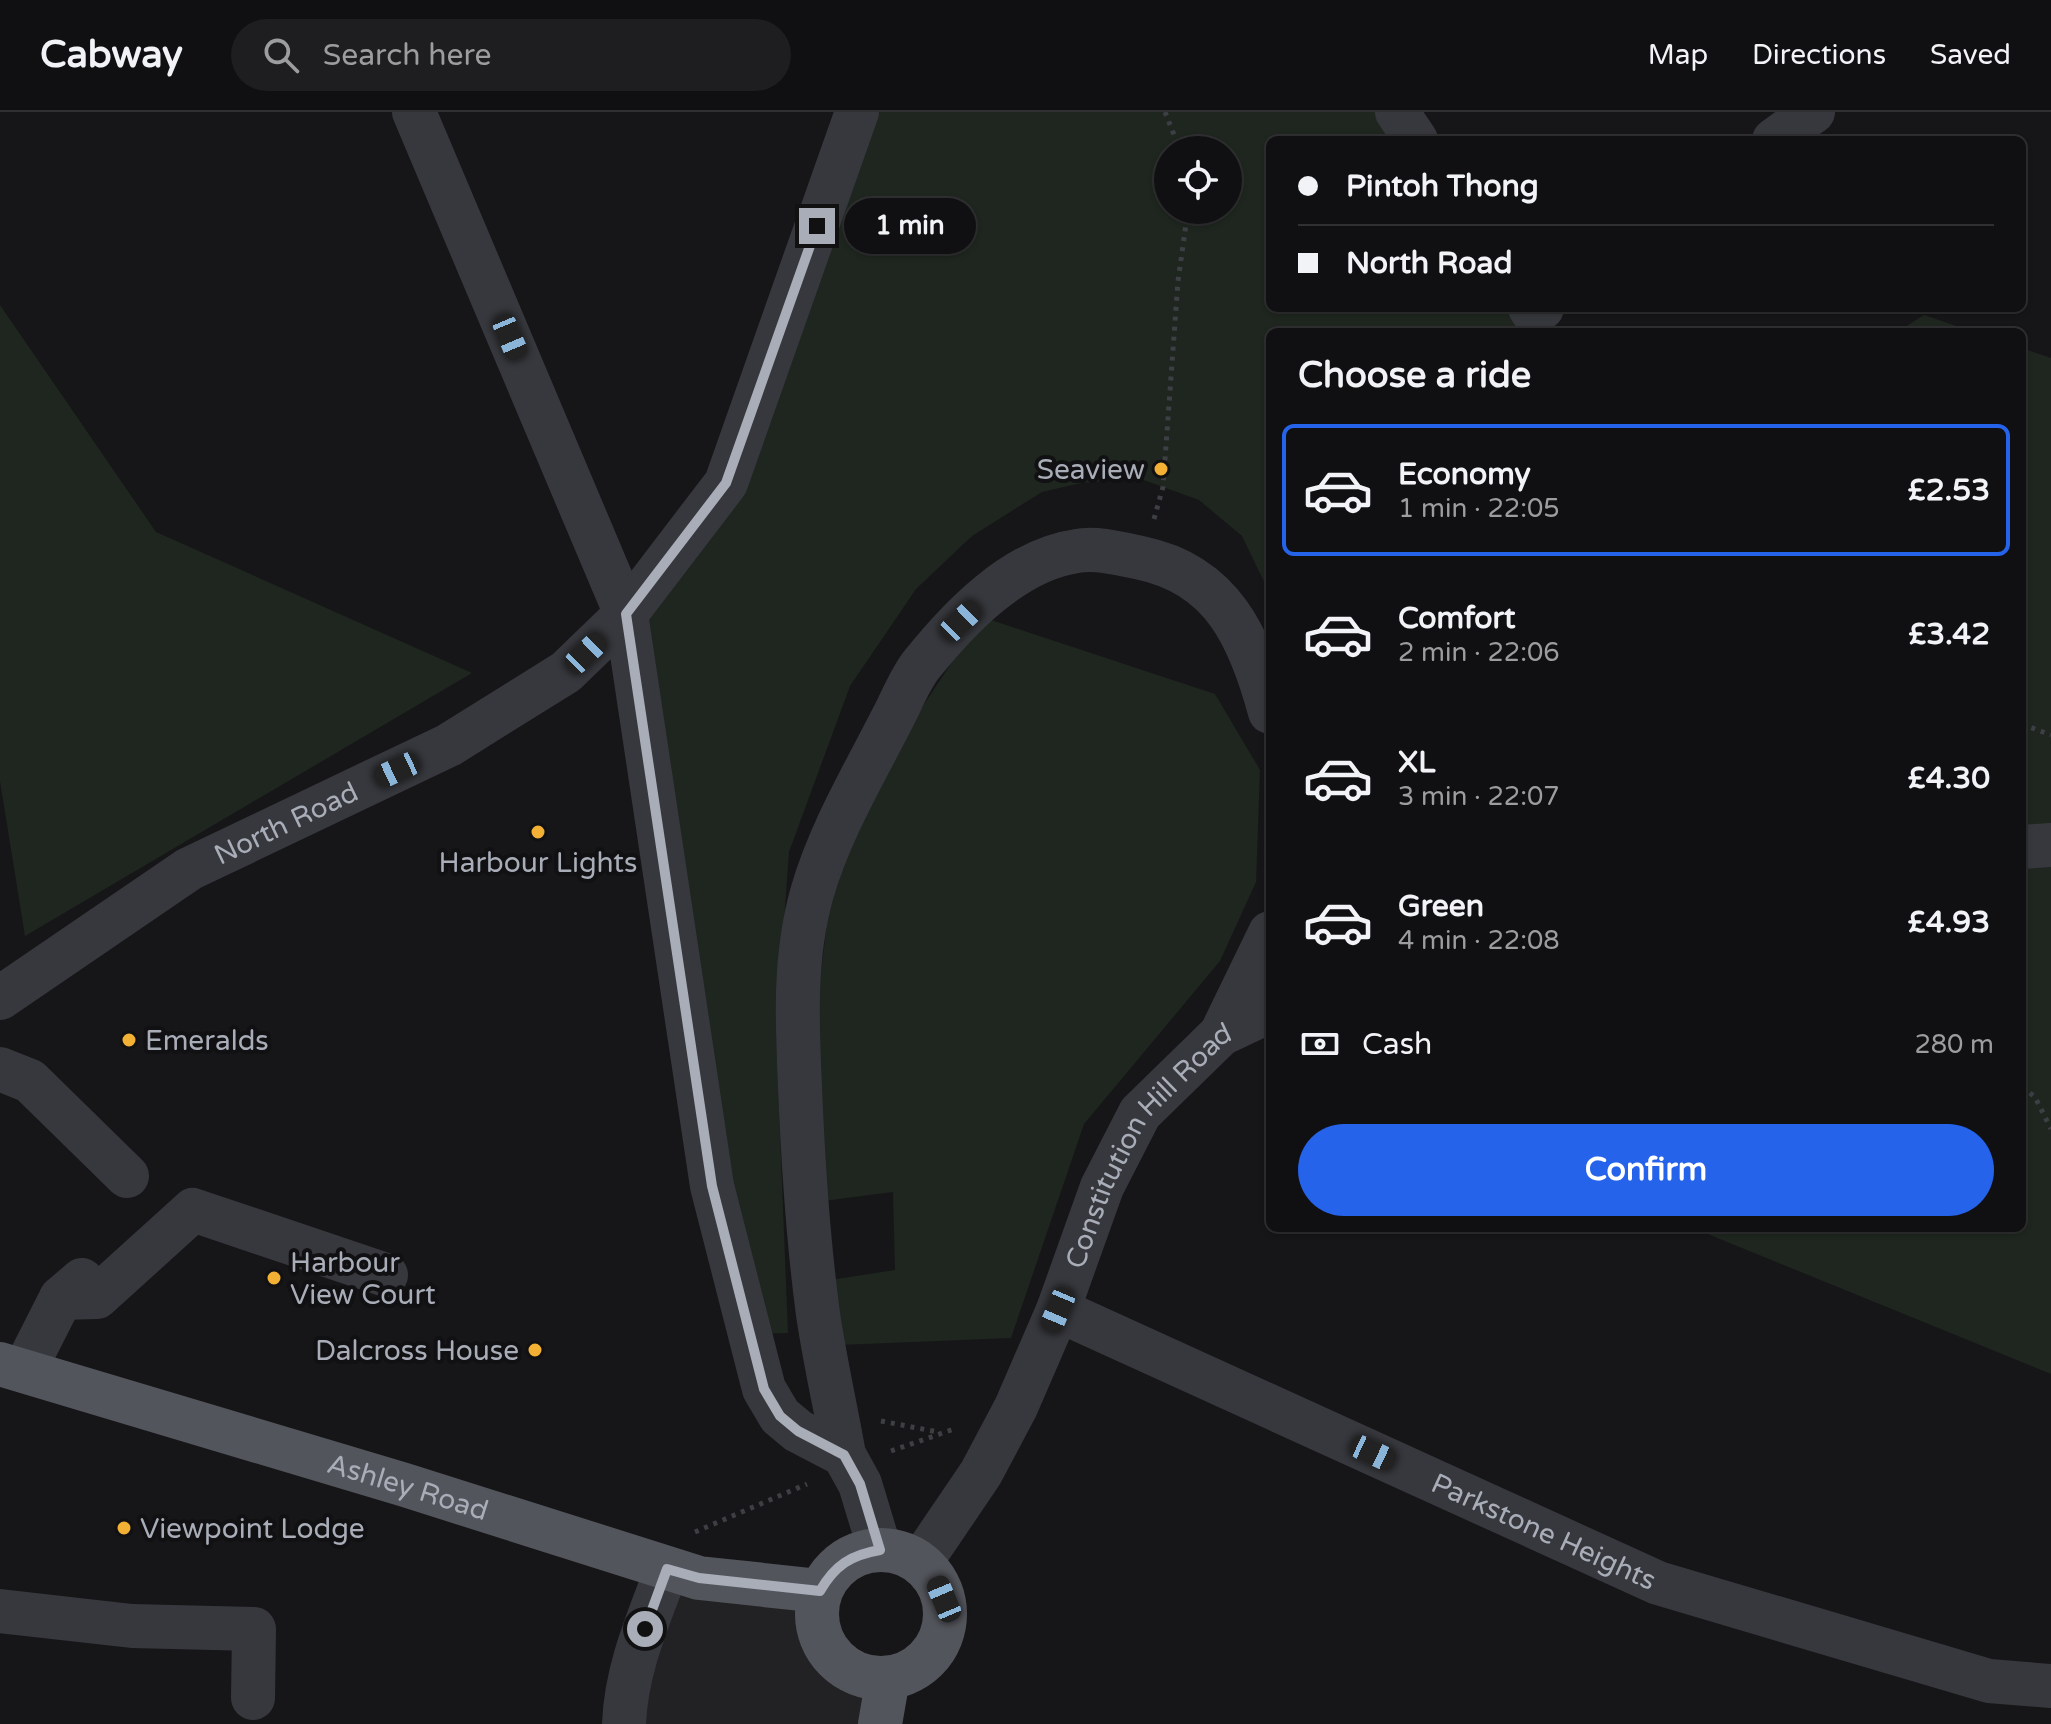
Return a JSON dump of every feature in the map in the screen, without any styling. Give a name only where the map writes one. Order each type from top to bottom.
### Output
[{"type":"main road","name":"Ashley Road","points":[[12,1368],[405,1485],[699,1578],[820,1591]]},
{"type":"main road","points":[[857,1554],[900,1556],[935,1579],[944,1599],[945,1620],[939,1641],[918,1666],[888,1678],[869,1677],[851,1671],[824,1646],[817,1628],[820,1591],[841,1563],[857,1554]]},
{"type":"main road","points":[[880,1724],[888,1678]]},
{"type":"street","points":[[414,112],[626,614],[709,1171],[764,1389],[780,1416],[846,1461]]},
{"type":"street","name":"North Road","points":[[0,998],[189,869],[449,745],[566,672],[626,614],[726,483],[857,112]]},
{"type":"street","points":[[1397,112],[1413,136]]},
{"type":"street","points":[[1780,136],[1813,112]]},
{"type":"street","points":[[900,1556],[846,1461],[819,1316],[803,1154],[797,1009],[801,951],[812,892],[852,796],[920,666],[961,621],[993,590],[1032,566],[1077,550],[1164,562],[1204,585],[1232,615],[1255,658],[1266,698]]},
{"type":"street","points":[[2026,847],[2051,845]]},
{"type":"street","points":[[1221,1034],[1266,941]]},
{"type":"street","name":"Constitution Hill Road","points":[[900,1556],[981,1473],[1016,1407],[1058,1310],[1102,1187],[1140,1113],[1221,1034],[1266,1013]]},
{"type":"street","points":[[0,1069],[30,1081],[127,1176]]},
{"type":"street","points":[[12,1368],[61,1298],[206,1176]]},
{"type":"street","points":[[61,1298],[97,1297],[193,1210],[386,1275]]},
{"type":"street","name":"Parkstone Heights","points":[[1058,1310],[1658,1583],[1989,1681],[2051,1686]]},
{"type":"street","points":[[624,1724],[625,1693],[634,1659],[649,1564]]},
{"type":"street","points":[[0,1611],[132,1626],[254,1629],[253,1698]]},
{"type":"path","points":[[1165,112],[1174,136]]},
{"type":"path","points":[[1143,558],[1163,487],[1178,281],[1186,224]]},
{"type":"path","points":[[2026,726],[2051,735]]},
{"type":"path","points":[[2026,1090],[2035,1097],[2051,1129]]},
{"type":"path","points":[[649,1564],[846,1461],[1016,1407]]},
{"type":"path","points":[[837,1413],[942,1433]]},
{"type":"shaded area","points":[[857,112],[1397,112],[1413,136],[1266,136],[1266,312],[1532,312],[1542,328],[1266,328],[1266,586],[1242,536],[1199,500],[1138,478],[1081,483],[1042,492],[972,536],[916,589],[850,686],[789,852],[776,1033],[788,1333],[750,1334],[626,614],[726,483]]},
{"type":"shaded area","points":[[0,305],[156,532],[472,673],[25,936],[0,781]]},
{"type":"shaded area","points":[[1924,315],[1962,328],[1903,328]]},
{"type":"shaded area","points":[[2026,349],[2051,358],[2051,1374],[1703,1232],[2026,1232]]},
{"type":"shaded area","points":[[982,617],[1215,694],[1260,770],[1256,882],[1220,961],[1084,1124],[1011,1338],[839,1345],[830,1280],[895,1270],[893,1192],[823,1201],[815,1021],[831,890],[889,757]]},
{"type":"shaded area","points":[[648,1564],[816,1609],[817,1628],[825,1646],[851,1671],[869,1677],[880,1724],[604,1724]]},
{"type":"place","name":"Seaview","points":[[1161,469]]},
{"type":"place","name":"Harbour Lights","points":[[538,832]]},
{"type":"place","name":"Emeralds","points":[[129,1040]]},
{"type":"place","name":"Harbour View Court","points":[[274,1278]]},
{"type":"place","name":"Dalcross House","points":[[535,1350]]},
{"type":"place","name":"Viewpoint Lodge","points":[[124,1528]]},
{"type":"route","points":[[645,1629],[667,1569],[699,1578],[760,1587],[820,1591],[841,1563],[857,1554],[880,1550],[860,1484],[844,1455],[798,1431],[780,1416],[764,1389],[712,1186],[626,614],[726,483],[817,226]]}]
